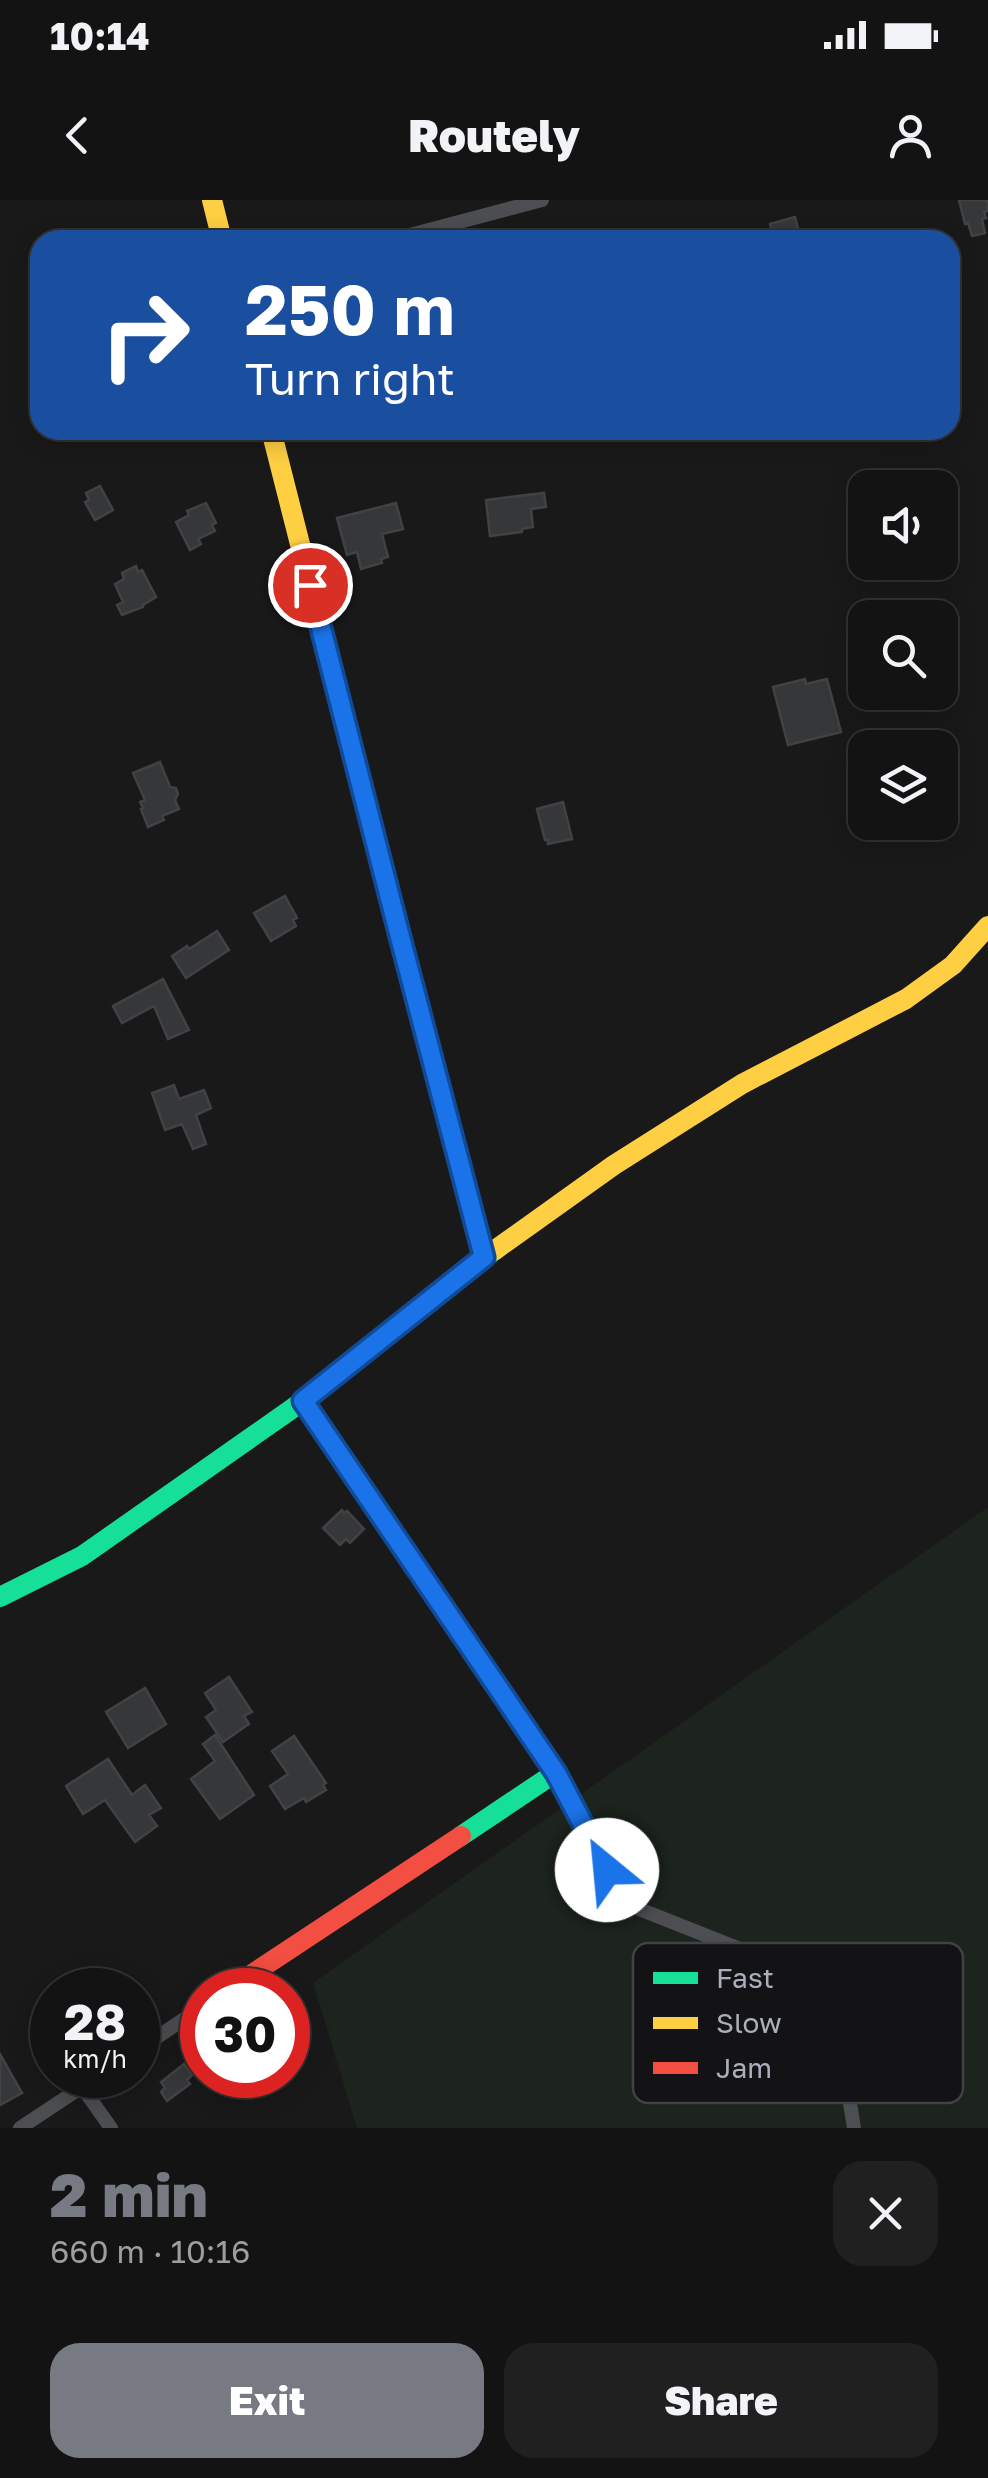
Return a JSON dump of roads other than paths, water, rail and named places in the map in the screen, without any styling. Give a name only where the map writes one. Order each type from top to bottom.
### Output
[{"type":"street","points":[[212,200],[220,230]]},
{"type":"street","points":[[429,230],[542,200]]},
{"type":"street","points":[[274,440],[484,1257]]},
{"type":"street","points":[[0,1598],[82,1556],[303,1401],[484,1257],[614,1165],[742,1084],[906,999],[953,965],[988,926]]},
{"type":"street","points":[[303,1401],[556,1773],[624,1903],[725,1943]]},
{"type":"street","points":[[261,1968],[556,1773]]},
{"type":"street","points":[[20,2128],[65,2098]]},
{"type":"street","points":[[90,2098],[111,2128]]},
{"type":"street","points":[[850,2103],[854,2128]]}]
